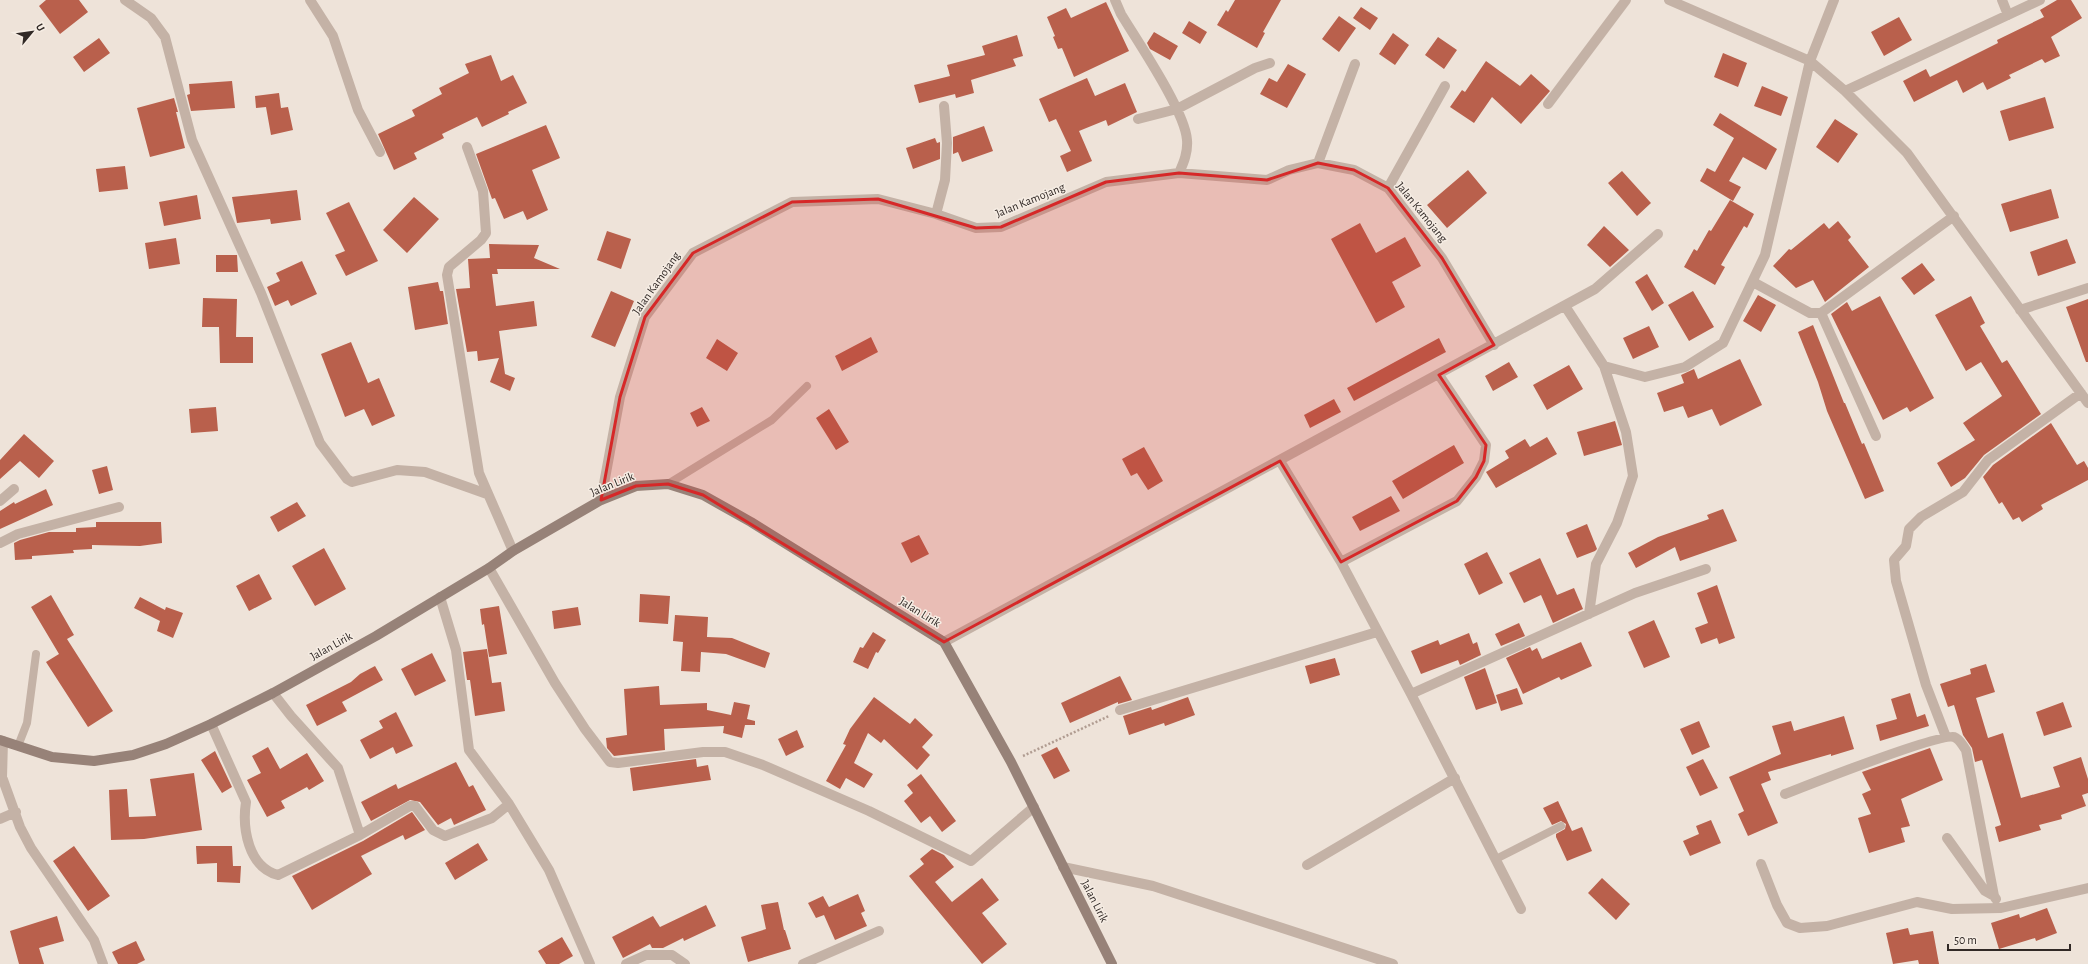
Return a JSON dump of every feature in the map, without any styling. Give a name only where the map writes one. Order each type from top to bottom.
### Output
[{"type":"main road","name":"Jalan Lirik","points":[[1,741],[52,757],[94,761],[133,755],[166,744],[273,693],[376,636],[489,568],[513,550],[601,500],[636,486],[668,484],[703,495],[751,522],[944,642],[1011,762],[1112,964]]},
{"type":"street","points":[[125,0],[151,18],[165,38],[192,140],[261,293],[320,443],[347,479],[352,482],[385,472],[425,472],[487,494]]},
{"type":"street","points":[[310,0],[333,36],[358,110],[380,152]]},
{"type":"street","points":[[1115,0],[1121,14],[1177,109],[1188,140],[1186,157],[1179,173]]},
{"type":"street","points":[[1548,104],[1626,0]]},
{"type":"street","points":[[1669,0],[1810,61],[1845,91],[1907,153],[2088,403]]},
{"type":"street","points":[[1604,366],[1645,377],[1685,367],[1722,343],[1765,255],[1810,61],[1834,0]]},
{"type":"street","points":[[2002,0],[2008,15]]},
{"type":"street","points":[[1845,91],[2040,0]]},
{"type":"street","points":[[1138,119],[1177,109],[1255,68],[1270,63]]},
{"type":"street","points":[[1318,163],[1355,64]]},
{"type":"street","points":[[1388,188],[1445,86]]},
{"type":"street","points":[[936,214],[945,180],[947,143],[944,106]]},
{"type":"street","points":[[466,146],[482,191],[486,233],[481,240],[449,267],[447,275],[479,473],[513,550]]},
{"type":"street","name":"Jalan Kamojang","points":[[601,500],[620,397],[645,317],[693,252],[792,202],[878,199],[936,214],[976,228],[1001,227],[1106,182],[1179,173],[1267,180],[1289,170],[1318,163],[1354,170],[1388,188],[1442,258],[1494,345]]},
{"type":"street","points":[[1753,282],[1810,313],[1821,313],[1831,308],[1954,216]]},
{"type":"street","points":[[944,642],[1439,375],[1595,289],[1658,234]]},
{"type":"street","points":[[2020,310],[2088,288]]},
{"type":"street","points":[[1565,306],[1604,366],[1626,432],[1632,476],[1617,523],[1596,564],[1589,614]]},
{"type":"street","points":[[1821,313],[1876,436]]},
{"type":"street","points":[[1341,562],[1457,501],[1476,476],[1484,461],[1486,445],[1439,375]]},
{"type":"street","points":[[1946,737],[1926,684],[1896,580],[1894,560],[1906,546],[1909,529],[1921,517],[1963,492],[1988,460],[2081,394]]},
{"type":"street","points":[[1280,461],[1341,562],[1455,778],[1521,909]]},
{"type":"street","points":[[0,501],[14,489]]},
{"type":"street","points":[[0,543],[18,534],[120,507]]},
{"type":"street","points":[[489,568],[555,683],[585,729],[610,762],[618,763],[703,752],[725,752],[763,765],[868,811],[971,861],[1034,808]]},
{"type":"street","points":[[1411,694],[1642,591],[1706,569]]},
{"type":"street","points":[[440,598],[456,650],[469,750],[509,804],[549,870],[571,917],[590,964]]},
{"type":"street","points":[[1120,710],[1377,632]]},
{"type":"street","points":[[273,693],[291,716],[338,768],[360,835]]},
{"type":"street","points":[[210,724],[246,802],[244,815],[246,837],[252,852],[268,872],[278,875],[360,835],[410,806],[415,806],[433,830],[445,836],[492,818],[509,804]]},
{"type":"street","points":[[1785,794],[1946,737],[1954,737],[1960,741],[1966,750],[1994,896],[2001,908]]},
{"type":"street","points":[[1,741],[2,777],[16,812],[20,827],[31,848],[94,940],[103,964]]},
{"type":"street","points":[[1307,865],[1455,778]]},
{"type":"street","points":[[0,819],[16,812]]},
{"type":"street","points":[[1947,838],[1985,891],[1994,896]]},
{"type":"street","points":[[1762,864],[1777,905],[1787,923],[1800,928],[1827,926],[1917,902],[1952,909],[2001,908],[2088,888]]},
{"type":"street","points":[[1064,867],[1153,886],[1393,964]]},
{"type":"street","points":[[802,964],[879,931]]},
{"type":"street","points":[[626,964],[646,955],[672,955],[685,964]]},
{"type":"lane","points":[[668,484],[772,420],[807,386]]},
{"type":"lane","points":[[18,746],[27,723],[36,654]]},
{"type":"lane","points":[[1496,859],[1561,826]]},
{"type":"path","points":[[1011,762],[1120,710]]},
{"type":"highlighted area","points":[[1318,163],[1354,170],[1388,188],[1442,258],[1494,345],[1439,375],[1486,445],[1484,461],[1476,477],[1457,501],[1341,562],[1280,461],[944,642],[703,495],[668,484],[636,486],[601,500],[620,397],[645,317],[693,253],[792,202],[878,199],[976,228],[1001,227],[1106,182],[1179,173],[1267,180]]},
{"type":"building","points":[[46,0],[79,0],[88,12],[60,34],[39,6]]},
{"type":"building","points":[[1235,0],[1281,0],[1263,32],[1265,33],[1257,48],[1217,25],[1226,10],[1228,12]]},
{"type":"building","points":[[2057,0],[2071,0],[2082,18],[2051,37],[2060,56],[2045,63],[2042,59],[2009,75],[2011,78],[1987,90],[1983,82],[1963,93],[1957,80],[1914,102],[1903,81],[1926,69],[1930,77],[1998,43],[1997,40],[2044,17],[2040,10]]},
{"type":"building","points":[[1106,2],[1129,51],[1074,77],[1062,48],[1058,49],[1053,37],[1055,36],[1047,17],[1066,8],[1071,18]]},
{"type":"building","points":[[1361,7],[1378,18],[1370,30],[1353,18]]},
{"type":"building","points":[[1339,16],[1356,28],[1339,52],[1322,39]]},
{"type":"building","points":[[1899,17],[1912,40],[1884,56],[1871,32]]},
{"type":"building","points":[[1189,21],[1207,32],[1200,44],[1182,33]]},
{"type":"building","points":[[1154,32],[1178,46],[1170,60],[1150,49],[1147,43]]},
{"type":"building","points":[[1393,33],[1409,45],[1395,65],[1379,54]]},
{"type":"building","points":[[1017,35],[1023,56],[1013,59],[1016,66],[971,80],[974,93],[956,98],[955,94],[919,103],[914,85],[950,76],[947,65],[985,55],[982,46]]},
{"type":"building","points":[[1438,37],[1457,50],[1444,69],[1425,55]]},
{"type":"building","points":[[99,38],[110,53],[84,72],[73,57]]},
{"type":"building","points":[[1723,53],[1747,63],[1738,87],[1714,77]]},
{"type":"building","points":[[491,55],[501,81],[513,75],[527,103],[508,112],[509,114],[482,127],[477,117],[442,134],[444,138],[414,153],[417,159],[394,170],[378,134],[415,116],[412,110],[442,94],[439,88],[469,73],[465,64]]},
{"type":"building","points":[[1486,61],[1520,86],[1531,74],[1550,91],[1521,124],[1492,97],[1474,123],[1450,107],[1462,90],[1465,92]]},
{"type":"building","points":[[1288,64],[1306,74],[1287,108],[1260,94],[1269,78],[1277,82]]},
{"type":"building","points":[[1087,78],[1095,96],[1125,83],[1137,112],[1108,126],[1106,120],[1079,131],[1092,161],[1067,172],[1060,156],[1071,151],[1056,119],[1049,122],[1039,99]]},
{"type":"building","points":[[232,81],[235,108],[191,111],[187,95],[190,94],[189,84]]},
{"type":"building","points":[[1762,86],[1788,97],[1781,116],[1754,106]]},
{"type":"building","points":[[279,93],[281,108],[288,107],[293,130],[271,135],[266,107],[256,108],[255,96]]},
{"type":"building","points":[[2045,97],[2054,128],[2009,141],[2000,111]]},
{"type":"building","points":[[174,98],[185,148],[150,157],[137,108]]},
{"type":"building","points":[[1720,113],[1777,149],[1766,170],[1743,157],[1729,181],[1741,187],[1733,201],[1700,181],[1707,168],[1715,172],[1734,138],[1713,125]]},
{"type":"building","points":[[1835,119],[1858,134],[1838,163],[1816,147]]},
{"type":"building","points":[[546,125],[560,158],[532,170],[548,210],[527,220],[523,211],[504,219],[495,198],[492,199],[476,154]]},
{"type":"building","points":[[984,126],[993,151],[962,162],[958,152],[953,154],[953,137]]},
{"type":"building","points":[[935,138],[937,143],[940,142],[940,159],[913,169],[906,148]]},
{"type":"building","points":[[125,166],[128,189],[99,192],[96,169]]},
{"type":"building","points":[[1468,170],[1487,193],[1447,228],[1427,205]]},
{"type":"building","points":[[1622,171],[1651,203],[1637,216],[1608,183]]},
{"type":"building","points":[[2051,189],[2059,218],[2010,232],[2001,204]]},
{"type":"building","points":[[297,190],[301,220],[271,224],[270,219],[237,223],[232,197]]},
{"type":"building","points":[[197,195],[201,219],[164,226],[159,202]]},
{"type":"building","points":[[414,197],[439,219],[407,253],[383,230]]},
{"type":"building","points":[[1730,200],[1754,214],[1747,228],[1744,226],[1721,265],[1725,267],[1715,285],[1684,267],[1694,249],[1697,251],[1709,230],[1711,231]]},
{"type":"building","points":[[349,202],[378,261],[346,276],[335,255],[345,251],[326,213]]},
{"type":"building","points":[[1838,221],[1851,237],[1848,240],[1869,267],[1825,302],[1813,280],[1796,288],[1773,266],[1789,249],[1791,250],[1824,223],[1829,229]]},
{"type":"building","points":[[1360,223],[1376,253],[1405,237],[1421,266],[1392,282],[1405,307],[1376,323],[1331,239]]},
{"type":"building","points":[[1604,226],[1629,250],[1610,267],[1587,245]]},
{"type":"building","points":[[607,231],[631,239],[621,269],[597,260]]},
{"type":"building","points":[[176,238],[180,264],[149,269],[145,243]]},
{"type":"building","points":[[2067,239],[2076,263],[2038,276],[2030,252]]},
{"type":"building","points":[[489,244],[539,245],[534,258],[560,269],[497,269],[498,274],[492,274],[496,306],[534,301],[537,326],[499,331],[505,374],[515,378],[510,391],[490,382],[499,358],[478,361],[477,351],[467,352],[456,289],[470,288],[468,259],[490,258]]},
{"type":"building","points":[[216,255],[237,255],[238,272],[216,272]]},
{"type":"building","points":[[302,261],[317,294],[291,306],[288,300],[275,306],[267,287],[280,281],[276,273]]},
{"type":"building","points":[[1922,263],[1935,280],[1914,295],[1901,278]]},
{"type":"building","points":[[1647,274],[1664,303],[1652,311],[1635,282]]},
{"type":"building","points":[[438,282],[440,291],[443,291],[448,324],[415,330],[408,287]]},
{"type":"building","points":[[611,291],[634,301],[615,347],[591,337]]},
{"type":"building","points":[[1693,291],[1714,327],[1689,341],[1668,305]]},
{"type":"building","points":[[1758,295],[1776,305],[1761,332],[1743,321]]},
{"type":"building","points":[[1880,296],[1934,398],[1910,412],[1907,407],[1883,420],[1831,314],[1847,302],[1852,311]]},
{"type":"building","points":[[1971,296],[1985,323],[1980,326],[2002,363],[2007,360],[2041,414],[1984,455],[1965,478],[1951,487],[1937,463],[1975,440],[1963,423],[2002,396],[1981,362],[1966,371],[1935,315]]},
{"type":"building","points":[[203,298],[237,299],[236,337],[253,337],[253,363],[220,363],[219,327],[202,327]]},
{"type":"building","points":[[2088,299],[2088,362],[2086,362],[2066,307]]},
{"type":"building","points":[[1813,325],[1844,403],[1862,444],[1864,443],[1884,491],[1865,499],[1827,411],[1818,382],[1798,332]]},
{"type":"building","points":[[1649,326],[1659,347],[1633,359],[1623,338]]},
{"type":"building","points":[[871,337],[878,352],[842,371],[835,356]]},
{"type":"building","points":[[1439,338],[1446,352],[1354,401],[1347,388]]},
{"type":"building","points":[[717,339],[738,353],[727,371],[706,358]]},
{"type":"building","points":[[351,342],[368,383],[379,378],[395,416],[372,426],[364,409],[345,417],[321,354]]},
{"type":"building","points":[[1740,359],[1762,405],[1720,426],[1712,409],[1688,418],[1683,406],[1664,412],[1657,393],[1684,383],[1681,375],[1694,369],[1698,379]]},
{"type":"building","points":[[1509,362],[1518,377],[1493,391],[1485,376]]},
{"type":"building","points":[[1569,365],[1583,389],[1547,410],[1533,385]]},
{"type":"building","points":[[1334,399],[1341,412],[1310,428],[1304,415]]},
{"type":"building","points":[[216,407],[218,431],[191,433],[189,409]]},
{"type":"building","points":[[702,407],[710,421],[697,427],[690,413]]},
{"type":"building","points":[[829,409],[849,442],[836,450],[816,418]]},
{"type":"building","points":[[1615,421],[1622,445],[1584,456],[1577,432]]},
{"type":"building","points":[[2051,423],[2077,465],[2084,461],[2088,468],[2088,480],[2041,505],[2043,509],[2022,522],[2019,517],[2013,520],[2002,502],[1999,504],[1983,477],[1993,465]]},
{"type":"building","points":[[24,434],[54,461],[39,478],[20,461],[0,479],[0,460]]},
{"type":"building","points":[[1547,437],[1557,454],[1496,488],[1486,472],[1509,458],[1505,451],[1525,439],[1530,447]]},
{"type":"building","points":[[1454,445],[1464,463],[1403,499],[1392,481]]},
{"type":"building","points":[[1144,447],[1163,481],[1148,490],[1137,473],[1131,476],[1122,459]]},
{"type":"building","points":[[107,466],[113,490],[99,494],[92,470]]},
{"type":"building","points":[[46,489],[53,505],[0,529],[0,511],[14,502],[15,504]]},
{"type":"building","points":[[1391,496],[1400,511],[1360,531],[1352,517]]},
{"type":"building","points":[[297,502],[306,516],[278,532],[270,517]]},
{"type":"building","points":[[1723,509],[1737,541],[1680,561],[1675,547],[1636,568],[1628,553],[1658,537],[1709,519],[1707,515]]},
{"type":"building","points":[[96,522],[161,522],[162,543],[140,546],[92,545],[92,549],[73,550],[74,553],[32,556],[32,559],[15,560],[14,543],[20,540],[49,532],[76,532],[76,528],[96,527]]},
{"type":"building","points":[[1587,524],[1597,549],[1577,558],[1566,533]]},
{"type":"building","points":[[919,535],[929,554],[911,563],[901,543]]},
{"type":"building","points":[[324,548],[346,589],[315,606],[292,566]]},
{"type":"building","points":[[1487,552],[1503,583],[1479,595],[1464,564]]},
{"type":"building","points":[[1540,558],[1557,595],[1574,588],[1583,609],[1553,623],[1541,595],[1524,603],[1509,573]]},
{"type":"building","points":[[259,574],[272,599],[249,611],[236,586]]},
{"type":"building","points":[[1717,585],[1735,638],[1719,644],[1717,638],[1701,644],[1695,628],[1708,623],[1697,593]]},
{"type":"building","points":[[640,594],[670,596],[668,624],[639,622]]},
{"type":"building","points":[[51,595],[74,635],[67,639],[113,711],[88,727],[46,662],[59,654],[31,607]]},
{"type":"building","points":[[140,597],[165,610],[166,607],[183,613],[173,638],[157,631],[160,621],[134,608]]},
{"type":"building","points":[[499,606],[507,654],[489,657],[480,609]]},
{"type":"building","points":[[578,607],[581,625],[554,629],[552,611]]},
{"type":"building","points":[[675,615],[708,617],[707,637],[732,638],[770,653],[765,668],[726,654],[701,652],[700,672],[681,671],[683,642],[673,641]]},
{"type":"building","points":[[1654,620],[1670,657],[1644,668],[1628,632]]},
{"type":"building","points":[[1519,623],[1525,636],[1501,646],[1495,634]]},
{"type":"building","points":[[873,632],[886,640],[878,653],[876,652],[868,669],[853,662],[860,647],[863,648]]},
{"type":"building","points":[[1469,633],[1473,644],[1477,642],[1481,655],[1460,665],[1458,660],[1421,674],[1411,651],[1438,640],[1440,645]]},
{"type":"building","points":[[1581,642],[1592,666],[1561,680],[1559,677],[1523,694],[1506,658],[1530,647],[1532,651],[1537,648],[1542,659]]},
{"type":"building","points":[[487,649],[492,683],[501,682],[505,711],[475,716],[470,680],[467,680],[463,652]]},
{"type":"building","points":[[432,653],[446,681],[415,696],[401,669]]},
{"type":"building","points":[[1335,658],[1340,675],[1310,684],[1305,666]]},
{"type":"building","points":[[1986,664],[1995,692],[1976,698],[1988,738],[2003,733],[2021,798],[2060,787],[2053,767],[2081,757],[2088,779],[2088,793],[2082,795],[2086,806],[2061,815],[2062,819],[2039,825],[2041,830],[1999,842],[1995,827],[2001,825],[1982,760],[1975,762],[1972,748],[1963,735],[1954,705],[1948,707],[1940,684],[1971,674],[1970,669]]},
{"type":"building","points":[[375,666],[383,680],[342,702],[347,711],[317,726],[306,705],[351,682],[360,674]]},
{"type":"building","points":[[1485,668],[1497,703],[1476,710],[1464,677]]},
{"type":"building","points":[[1120,676],[1132,700],[1118,704],[1118,702],[1070,723],[1061,703]]},
{"type":"building","points":[[659,686],[660,705],[707,703],[707,710],[731,715],[734,702],[750,705],[747,719],[755,721],[755,725],[745,725],[742,738],[723,733],[724,726],[664,729],[665,750],[614,756],[607,748],[606,738],[627,735],[624,689]]},
{"type":"building","points":[[1517,688],[1523,704],[1501,711],[1496,695]]},
{"type":"building","points":[[1910,693],[1917,717],[1925,714],[1929,726],[1880,741],[1876,725],[1897,719],[1891,699]]},
{"type":"building","points":[[874,697],[910,724],[915,718],[933,735],[922,747],[930,755],[917,770],[884,739],[881,743],[868,733],[854,763],[873,774],[864,788],[846,778],[840,789],[826,781],[846,745],[843,744],[850,729]]},
{"type":"building","points":[[1188,697],[1195,715],[1165,726],[1164,723],[1129,735],[1123,716],[1151,707],[1152,710]]},
{"type":"building","points":[[2063,702],[2072,727],[2044,736],[2036,712]]},
{"type":"building","points":[[396,712],[413,746],[396,754],[393,747],[370,759],[360,740],[383,728],[379,721]]},
{"type":"building","points":[[1844,716],[1854,749],[1768,772],[1771,780],[1761,784],[1778,823],[1748,836],[1738,814],[1744,811],[1729,777],[1781,754],[1772,726],[1791,721],[1794,731]]},
{"type":"building","points":[[1699,721],[1710,747],[1692,755],[1680,729]]},
{"type":"building","points":[[797,730],[804,747],[786,756],[778,739]]},
{"type":"building","points":[[268,747],[280,769],[307,753],[324,781],[309,790],[307,787],[281,801],[285,808],[267,817],[247,780],[261,773],[252,756]]},
{"type":"building","points":[[1057,747],[1070,771],[1054,779],[1041,755]]},
{"type":"building","points":[[1930,748],[1943,780],[1901,799],[1910,826],[1901,828],[1905,842],[1869,853],[1858,818],[1871,814],[1862,794],[1871,790],[1862,772]]},
{"type":"building","points":[[215,751],[232,787],[222,793],[201,760]]},
{"type":"building","points":[[696,759],[697,767],[708,765],[711,780],[633,791],[630,768]]},
{"type":"building","points":[[1703,759],[1718,788],[1700,796],[1686,767]]},
{"type":"building","points":[[456,762],[469,787],[473,785],[486,810],[454,825],[451,818],[438,825],[420,802],[410,800],[371,821],[361,802],[396,784],[398,789]]},
{"type":"building","points":[[194,773],[202,830],[144,839],[111,840],[109,790],[127,789],[129,817],[156,816],[150,779]]},
{"type":"building","points":[[921,774],[956,821],[942,832],[930,816],[921,823],[904,801],[913,793],[907,785]]},
{"type":"building","points":[[1558,801],[1572,831],[1582,827],[1592,851],[1567,861],[1556,837],[1556,834],[1565,829],[1566,824],[1561,821],[1552,825],[1543,808]]},
{"type":"building","points":[[412,812],[425,830],[405,840],[403,835],[361,856],[372,874],[312,910],[292,876],[363,841]]},
{"type":"building","points":[[1711,820],[1721,843],[1690,856],[1683,841],[1699,834],[1696,826]]},
{"type":"building","points":[[478,843],[488,860],[455,880],[445,863]]},
{"type":"building","points":[[74,846],[110,896],[88,911],[53,861]]},
{"type":"building","points":[[196,846],[232,846],[233,866],[241,866],[240,883],[217,882],[217,863],[197,864]]},
{"type":"building","points":[[932,849],[944,855],[954,867],[935,882],[952,902],[982,878],[999,900],[982,913],[1007,944],[982,964],[909,876],[924,864],[920,859]]},
{"type":"building","points":[[1602,878],[1630,904],[1616,920],[1588,893]]},
{"type":"building","points":[[858,894],[865,911],[861,913],[867,926],[835,940],[824,915],[816,918],[808,903],[823,896],[829,907]]},
{"type":"building","points":[[778,902],[784,930],[791,949],[748,962],[741,937],[766,929],[761,905]]},
{"type":"building","points":[[706,905],[716,926],[684,941],[683,938],[663,948],[652,948],[650,944],[623,958],[612,937],[653,916],[660,927]]},
{"type":"building","points":[[2047,908],[2057,933],[2036,941],[2035,938],[1999,949],[1991,923],[2019,914],[2020,918]]},
{"type":"building","points":[[57,916],[64,941],[39,948],[44,964],[19,964],[10,931]]},
{"type":"building","points":[[1908,928],[1910,935],[1933,931],[1939,964],[1919,964],[1918,960],[1893,964],[1886,933]]},
{"type":"building","points":[[562,937],[573,956],[559,964],[546,964],[538,951]]},
{"type":"building","points":[[136,941],[145,960],[137,964],[118,964],[112,952]]}]
